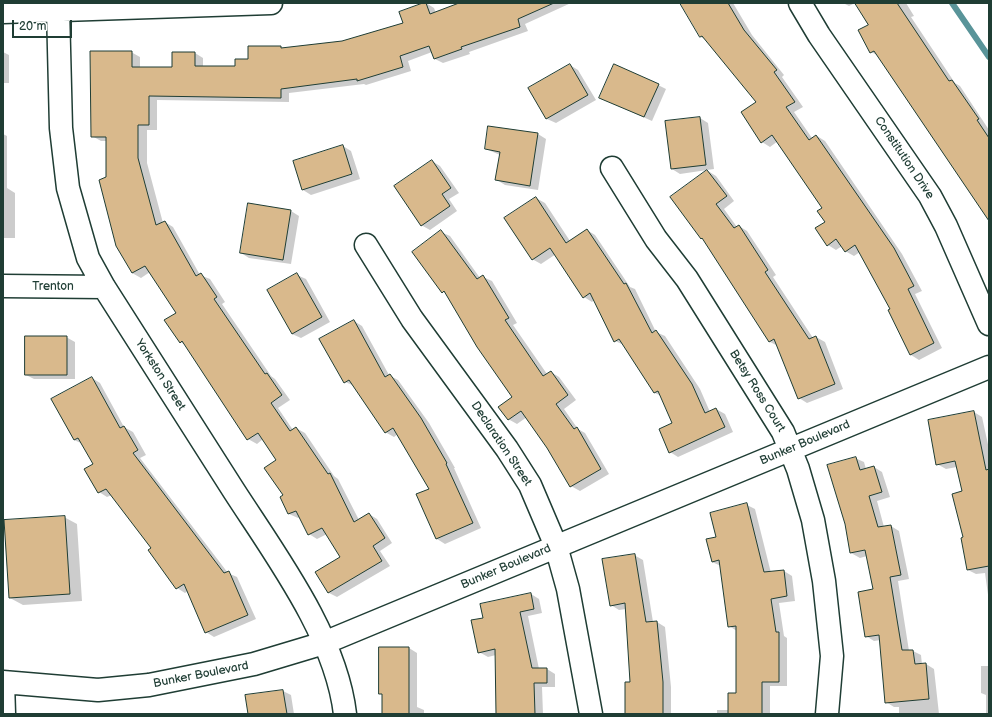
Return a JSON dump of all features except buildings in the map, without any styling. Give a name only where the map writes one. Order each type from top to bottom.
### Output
[{"type":"street","points":[[3,12],[271,3]]},
{"type":"street","name":"Constitution Drive","points":[[800,3],[819,35],[930,196],[946,226],[989,324]]},
{"type":"street","name":"Yorkston Street","points":[[58,9],[61,128],[68,188],[88,258],[104,287],[295,586],[324,643],[334,670],[345,714]]},
{"type":"street","name":"Betsy Ross Court","points":[[612,168],[656,239],[687,279],[783,432],[798,469],[813,520],[824,582],[832,656],[827,714]]},
{"type":"street","name":"Declaration Street","points":[[366,245],[412,319],[507,449],[530,485],[556,546],[568,589],[590,714]]},
{"type":"street","name":"Trenton","points":[[3,286],[104,287]]},
{"type":"street","name":"Bunker Boulevard","points":[[3,682],[98,690],[149,685],[254,664],[324,643],[989,367]]},
{"type":"street","points":[[3,682],[4,714]]},
{"type":"waterway","points":[[952,3],[989,57]]}]
